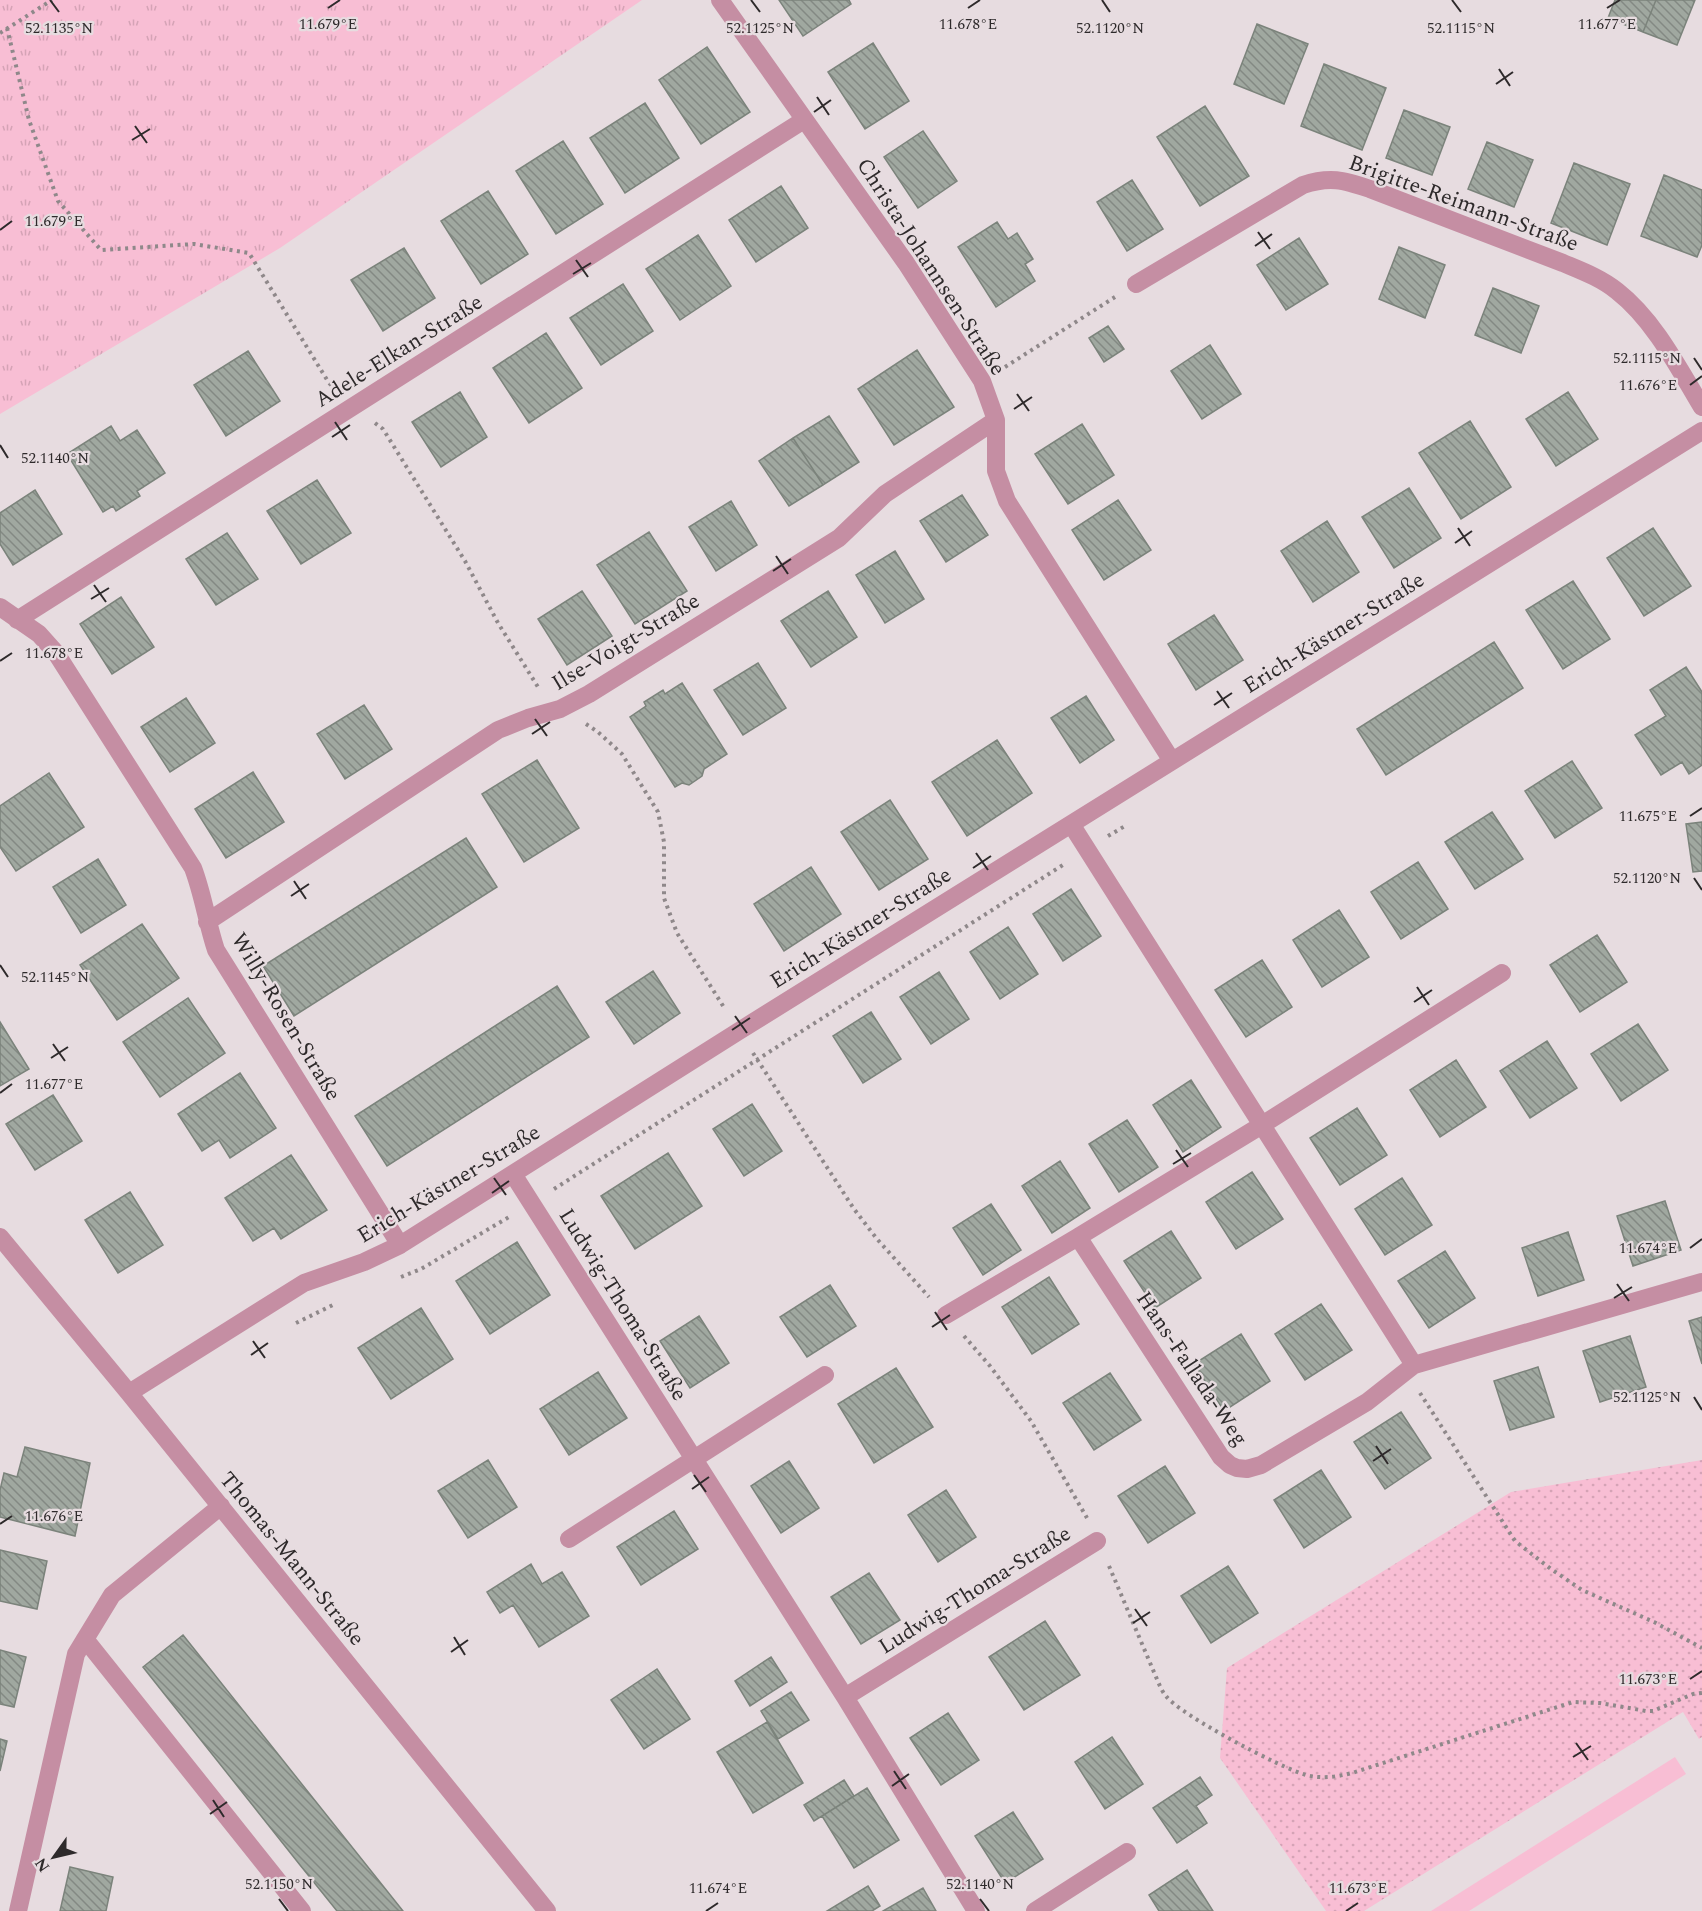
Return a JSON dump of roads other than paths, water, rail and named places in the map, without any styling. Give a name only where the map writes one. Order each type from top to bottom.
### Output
[{"type":"street","name":"Christa-Johannsen-Straße","points":[[720,0],[906,263],[982,381],[996,420],[996,471],[1007,501],[1172,761]]},
{"type":"street","name":"Adele-Elkan-Straße","points":[[17,620],[804,120]]},
{"type":"street","name":"Brigitte-Reimann-Straße","points":[[1136,284],[1303,185],[1320,180],[1344,180],[1563,263],[1616,290],[1638,311],[1657,335],[1702,407]]},
{"type":"street","name":"Ilse-Voigt-Straße","points":[[207,922],[498,730],[560,709],[589,694],[839,537],[885,494],[996,420]]},
{"type":"street","name":"Erich-Kästner-Straße","points":[[129,1393],[304,1283],[364,1262],[400,1245],[1702,431]]},
{"type":"street","name":"Willy-Rosen-Straße","points":[[0,607],[39,634],[56,653],[193,868],[200,886],[207,922],[216,950],[400,1245]]},
{"type":"street","points":[[1071,824],[1414,1365]]},
{"type":"street","points":[[946,1315],[1262,1125],[1502,973]]},
{"type":"street","name":"Ludwig-Thoma-Straße","points":[[513,1174],[845,1698],[976,1911]]},
{"type":"street","name":"Thomas-Mann-Straße","points":[[0,1237],[221,1506],[547,1911]]},
{"type":"street","name":"Hans-Fallada-Weg","points":[[1078,1237],[1221,1456],[1230,1465],[1247,1469],[1266,1462],[1367,1402],[1414,1365],[1702,1282]]},
{"type":"street","points":[[569,1539],[825,1375]]},
{"type":"street","points":[[18,1911],[76,1653],[112,1595],[221,1506]]},
{"type":"street","name":"Ludwig-Thoma-Straße","points":[[845,1698],[1097,1541]]},
{"type":"street","points":[[85,1639],[302,1911]]},
{"type":"street","points":[[1035,1911],[1127,1852]]}]
